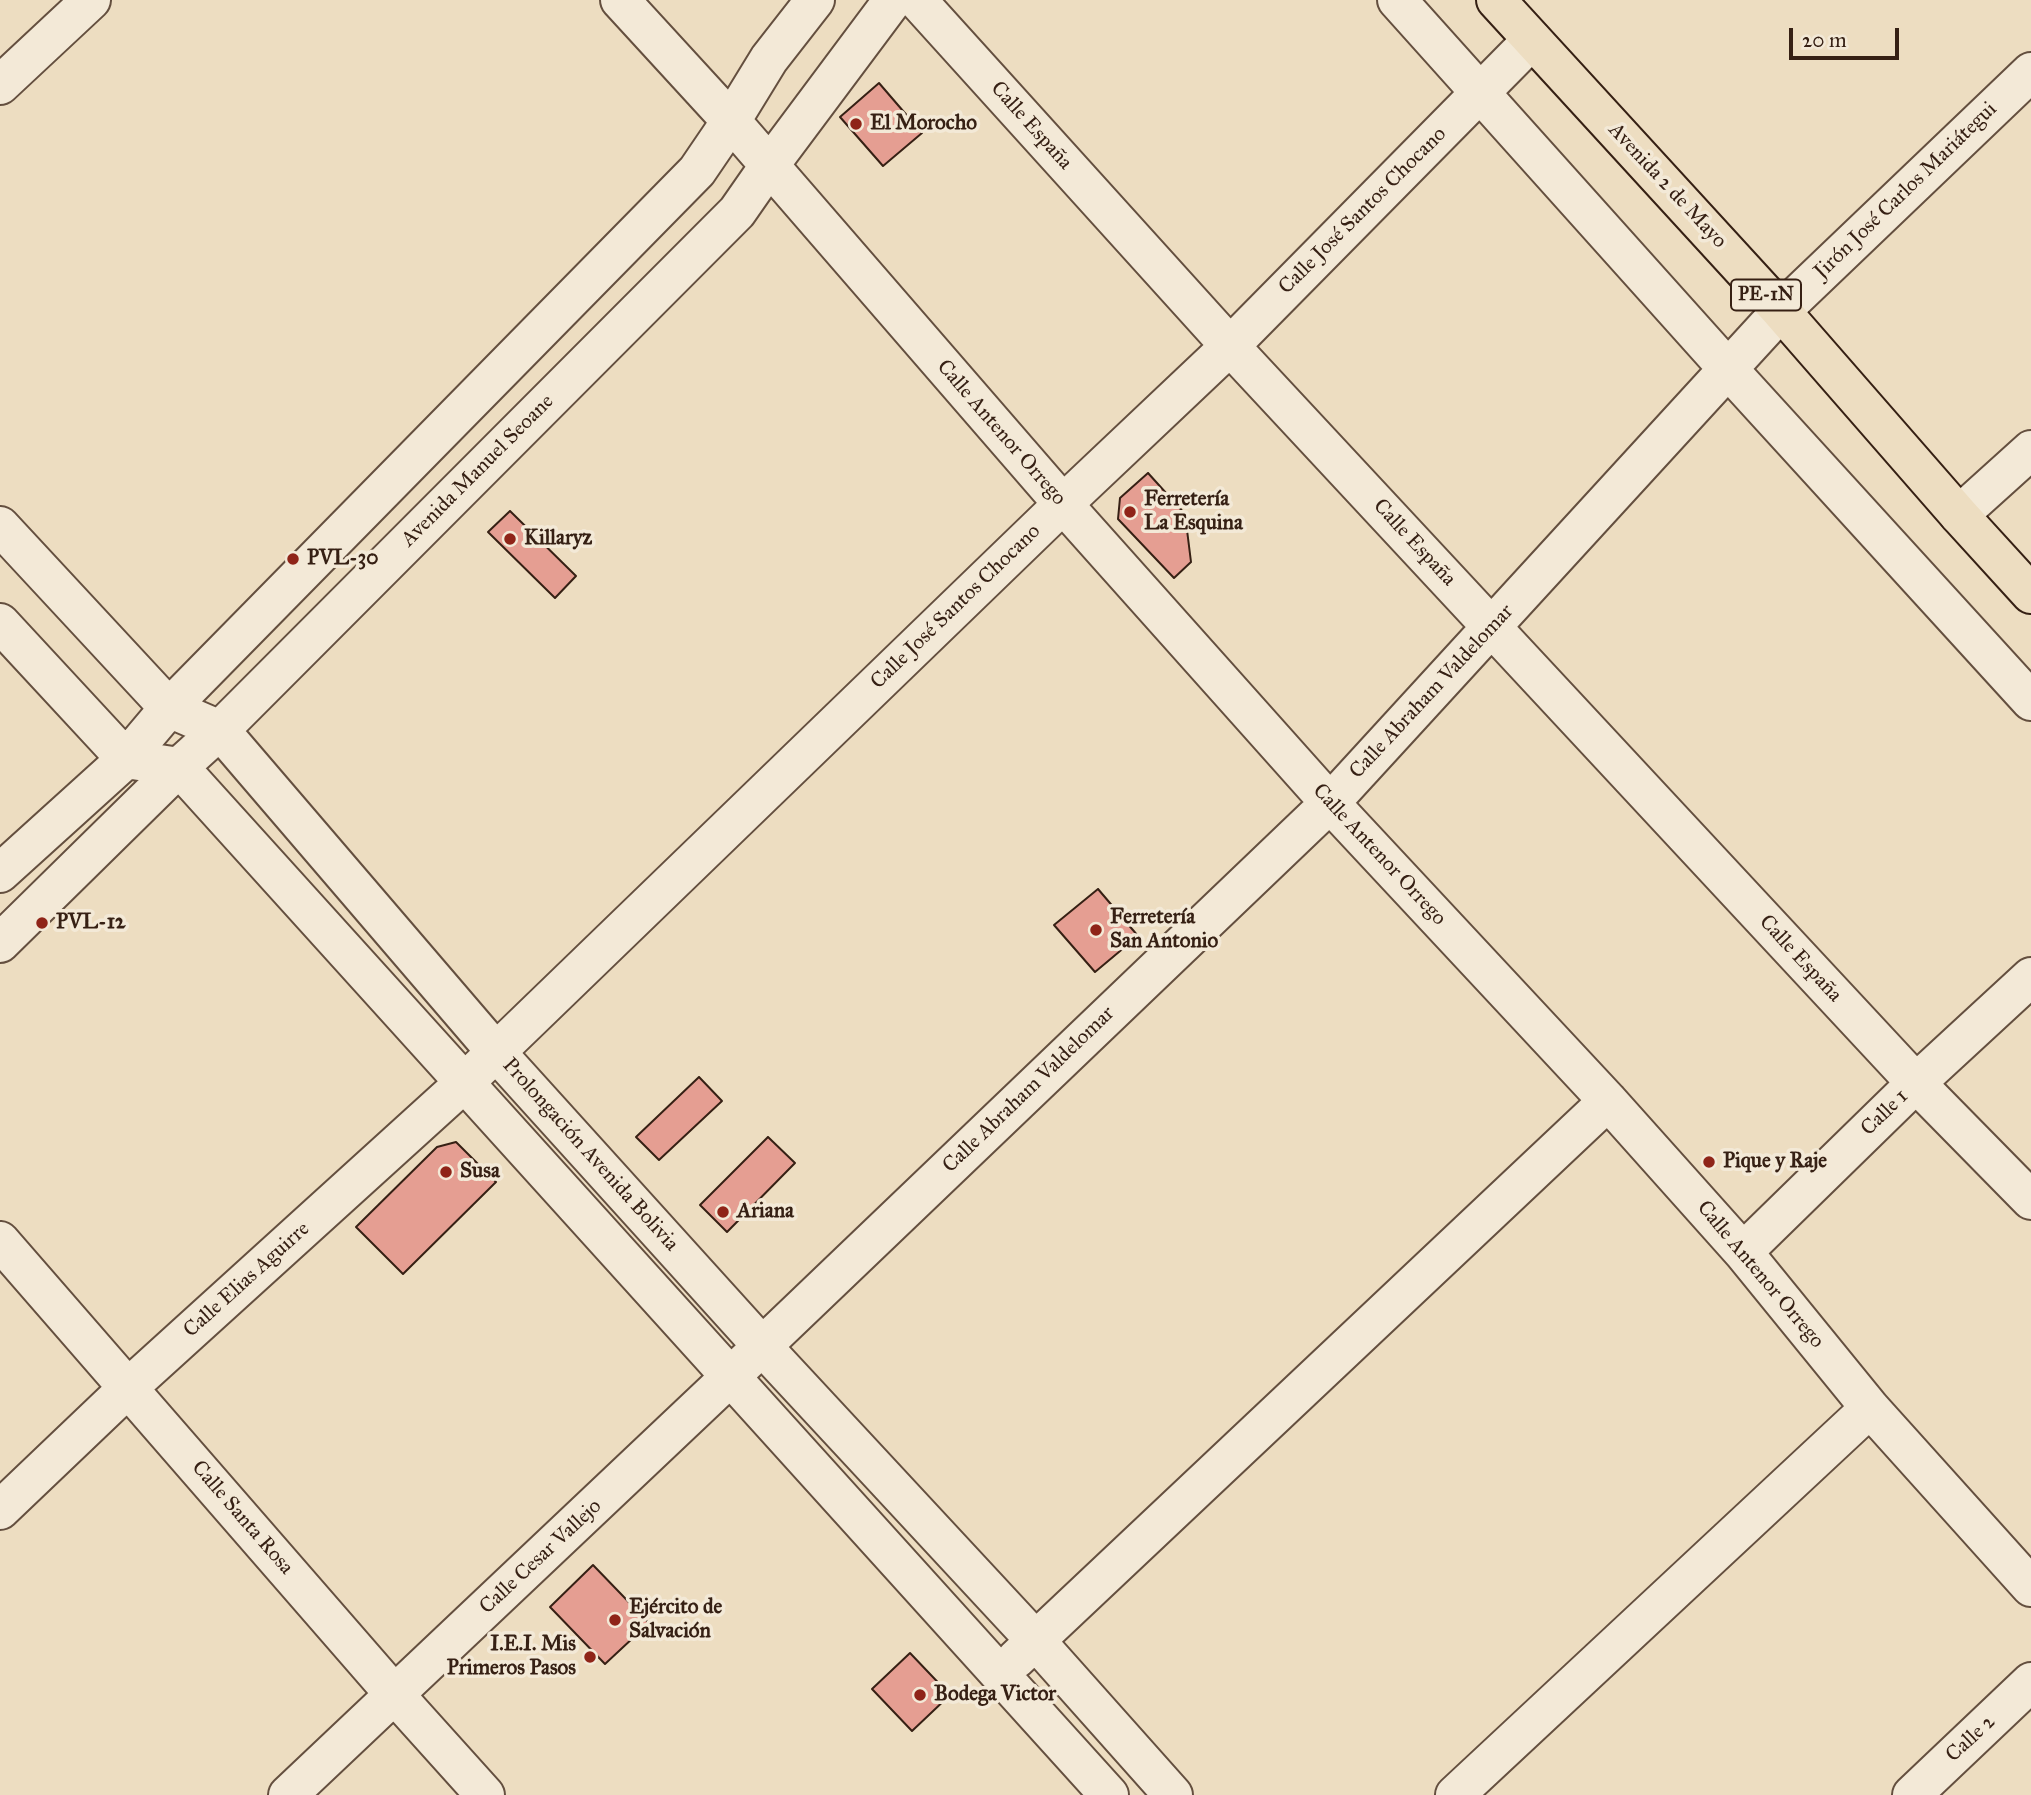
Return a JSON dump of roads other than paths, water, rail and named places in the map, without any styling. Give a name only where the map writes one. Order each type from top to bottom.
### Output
[{"type":"highway","name":"Avenida 2 de Mayo","points":[[1505,3],[1532,40],[1781,311],[2031,594]]},
{"type":"street","points":[[0,85],[91,0]]},
{"type":"street","name":"Calle Antenor Orrego","points":[[620,0],[731,121],[1063,503],[1330,803],[1608,1101],[1743,1252],[1870,1408],[2031,1587]]},
{"type":"street","points":[[0,873],[126,759],[169,708],[697,171],[769,59],[815,0]]},
{"type":"street","name":"Avenida Manuel Seoane","points":[[0,943],[219,730],[737,212],[768,166],[893,0]]},
{"type":"street","name":"Calle España","points":[[917,0],[1230,346],[1916,1083],[2031,1200]]},
{"type":"street","points":[[1397,0],[2031,701]]},
{"type":"street","name":"Calle José Santos Chocano","points":[[496,1052],[1063,503],[1230,346],[1532,40]]},
{"type":"street","name":"Jirón José Carlos Mariátegui","points":[[1781,311],[2031,72]]},
{"type":"street","name":"Calle Abraham Valdelomar","points":[[762,1346],[1330,803],[1781,311]]},
{"type":"street","points":[[1959,515],[2031,450]]},
{"type":"street","name":"Prolongación Avenida Bolivia","points":[[0,526],[169,708],[219,730],[496,1052],[762,1346],[1035,1640],[1173,1795]]},
{"type":"street","points":[[0,623],[126,759],[179,767],[1109,1795]]},
{"type":"street","name":"Calle 1","points":[[1743,1252],[1916,1083],[2031,977]]},
{"type":"street","name":"Calle Elias Aguirre","points":[[0,1510],[129,1387],[496,1052]]},
{"type":"street","points":[[1000,1674],[1608,1101]]},
{"type":"street","name":"Calle Santa Rosa","points":[[0,1241],[485,1795]]},
{"type":"street","name":"Calle Cesar Vallejo","points":[[288,1795],[762,1346]]},
{"type":"street","points":[[1455,1795],[1870,1408]]},
{"type":"street","name":"Calle 2","points":[[1912,1795],[2031,1682]]},
{"type":"place","name":"El Morocho","points":[[856,124]]},
{"type":"place","name":"Ferretería La Esquina","points":[[1130,512]]},
{"type":"place","name":"Killaryz","points":[[510,539]]},
{"type":"place","name":"PVL-30","points":[[293,559]]},
{"type":"place","name":"PVL-12","points":[[42,923]]},
{"type":"place","name":"Ferretería San Antonio","points":[[1096,930]]},
{"type":"place","name":"Pique y Raje","points":[[1709,1162]]},
{"type":"place","name":"Susa","points":[[446,1172]]},
{"type":"place","name":"Ariana","points":[[723,1212]]},
{"type":"place","name":"Ejército de Salvación","points":[[615,1620]]},
{"type":"place","name":"I.E.I. Mis Primeros Pasos","points":[[590,1657]]},
{"type":"place","name":"Bodega Victor","points":[[920,1695]]}]
